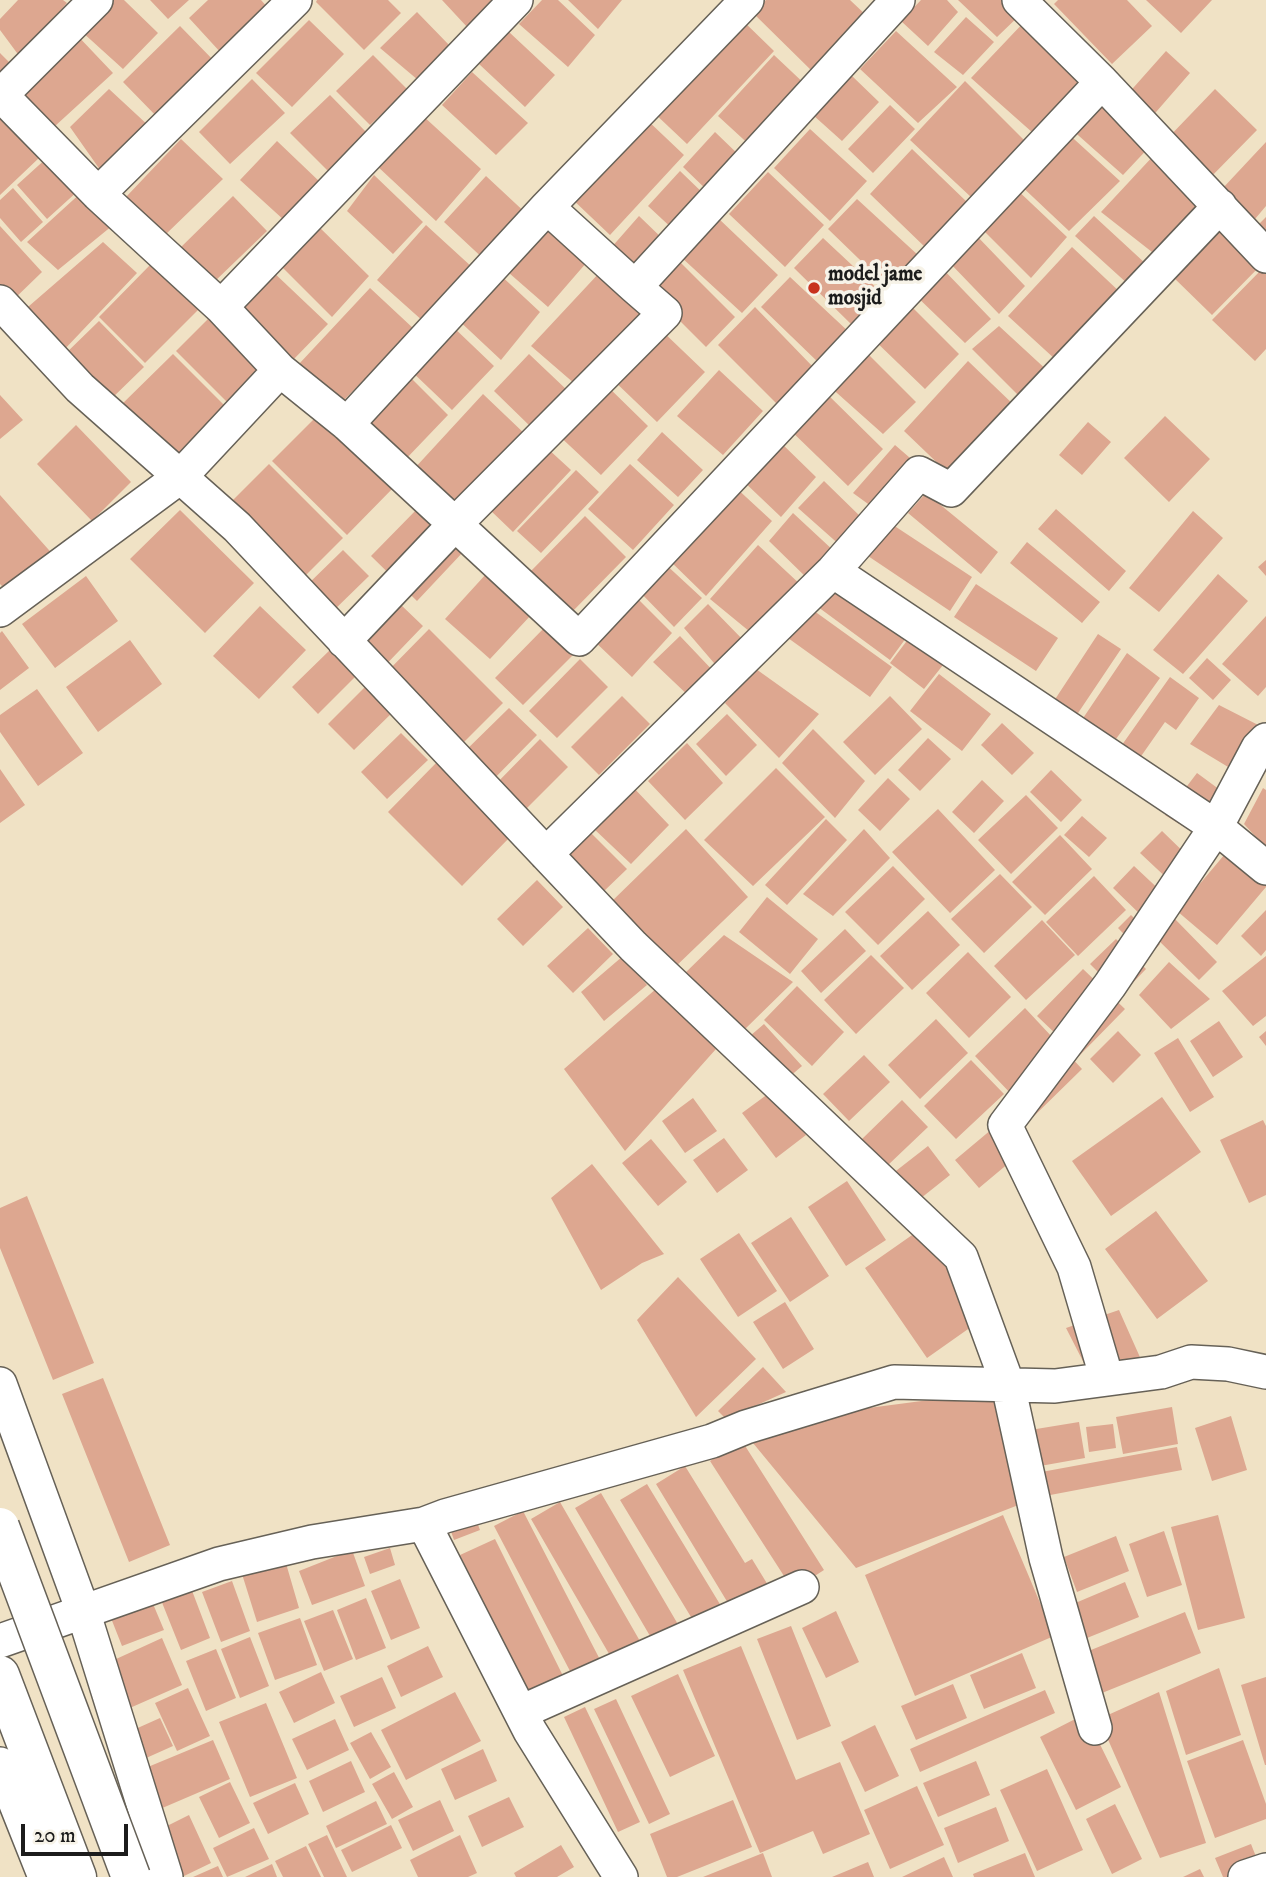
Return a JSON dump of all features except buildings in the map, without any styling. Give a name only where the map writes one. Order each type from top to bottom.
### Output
[{"type":"highway","points":[[0,1527],[131,1877]]},
{"type":"highway","points":[[0,1675],[76,1877]]},
{"type":"street","points":[[96,0],[0,96],[98,194],[221,307],[280,370],[346,424],[579,639],[1102,82]]},
{"type":"street","points":[[98,194],[295,0]]},
{"type":"street","points":[[221,307],[516,0]]},
{"type":"street","points":[[346,424],[547,207],[747,0]]},
{"type":"street","points":[[635,287],[898,0]]},
{"type":"street","points":[[1019,0],[1102,82],[1266,256]]},
{"type":"street","points":[[546,854],[833,571],[919,473],[951,490],[1220,206]]},
{"type":"street","points":[[344,641],[455,524],[665,313],[547,207]]},
{"type":"street","points":[[2,308],[80,388],[236,527],[633,946],[961,1257],[1007,1385],[1046,1558],[1095,1728]]},
{"type":"street","points":[[0,610],[180,477],[280,370]]},
{"type":"street","points":[[833,571],[1216,827],[1266,868]]},
{"type":"street","points":[[1107,1378],[1074,1267],[1005,1125],[1111,985],[1216,827],[1258,748],[1266,740]]},
{"type":"street","points":[[0,1641],[219,1564],[312,1542],[424,1524],[712,1441],[746,1427],[894,1382],[1055,1386],[1161,1372],[1191,1362],[1228,1364],[1266,1372]]},
{"type":"street","points":[[0,1384],[83,1611],[166,1877]]},
{"type":"street","points":[[424,1524],[521,1712],[621,1877]]},
{"type":"street","points":[[521,1712],[802,1587]]},
{"type":"street","points":[[0,1763],[45,1877]]},
{"type":"street","points":[[1245,1877],[1266,1870]]},
{"type":"place","name":"model jame mosjid","points":[[814,288]]}]
